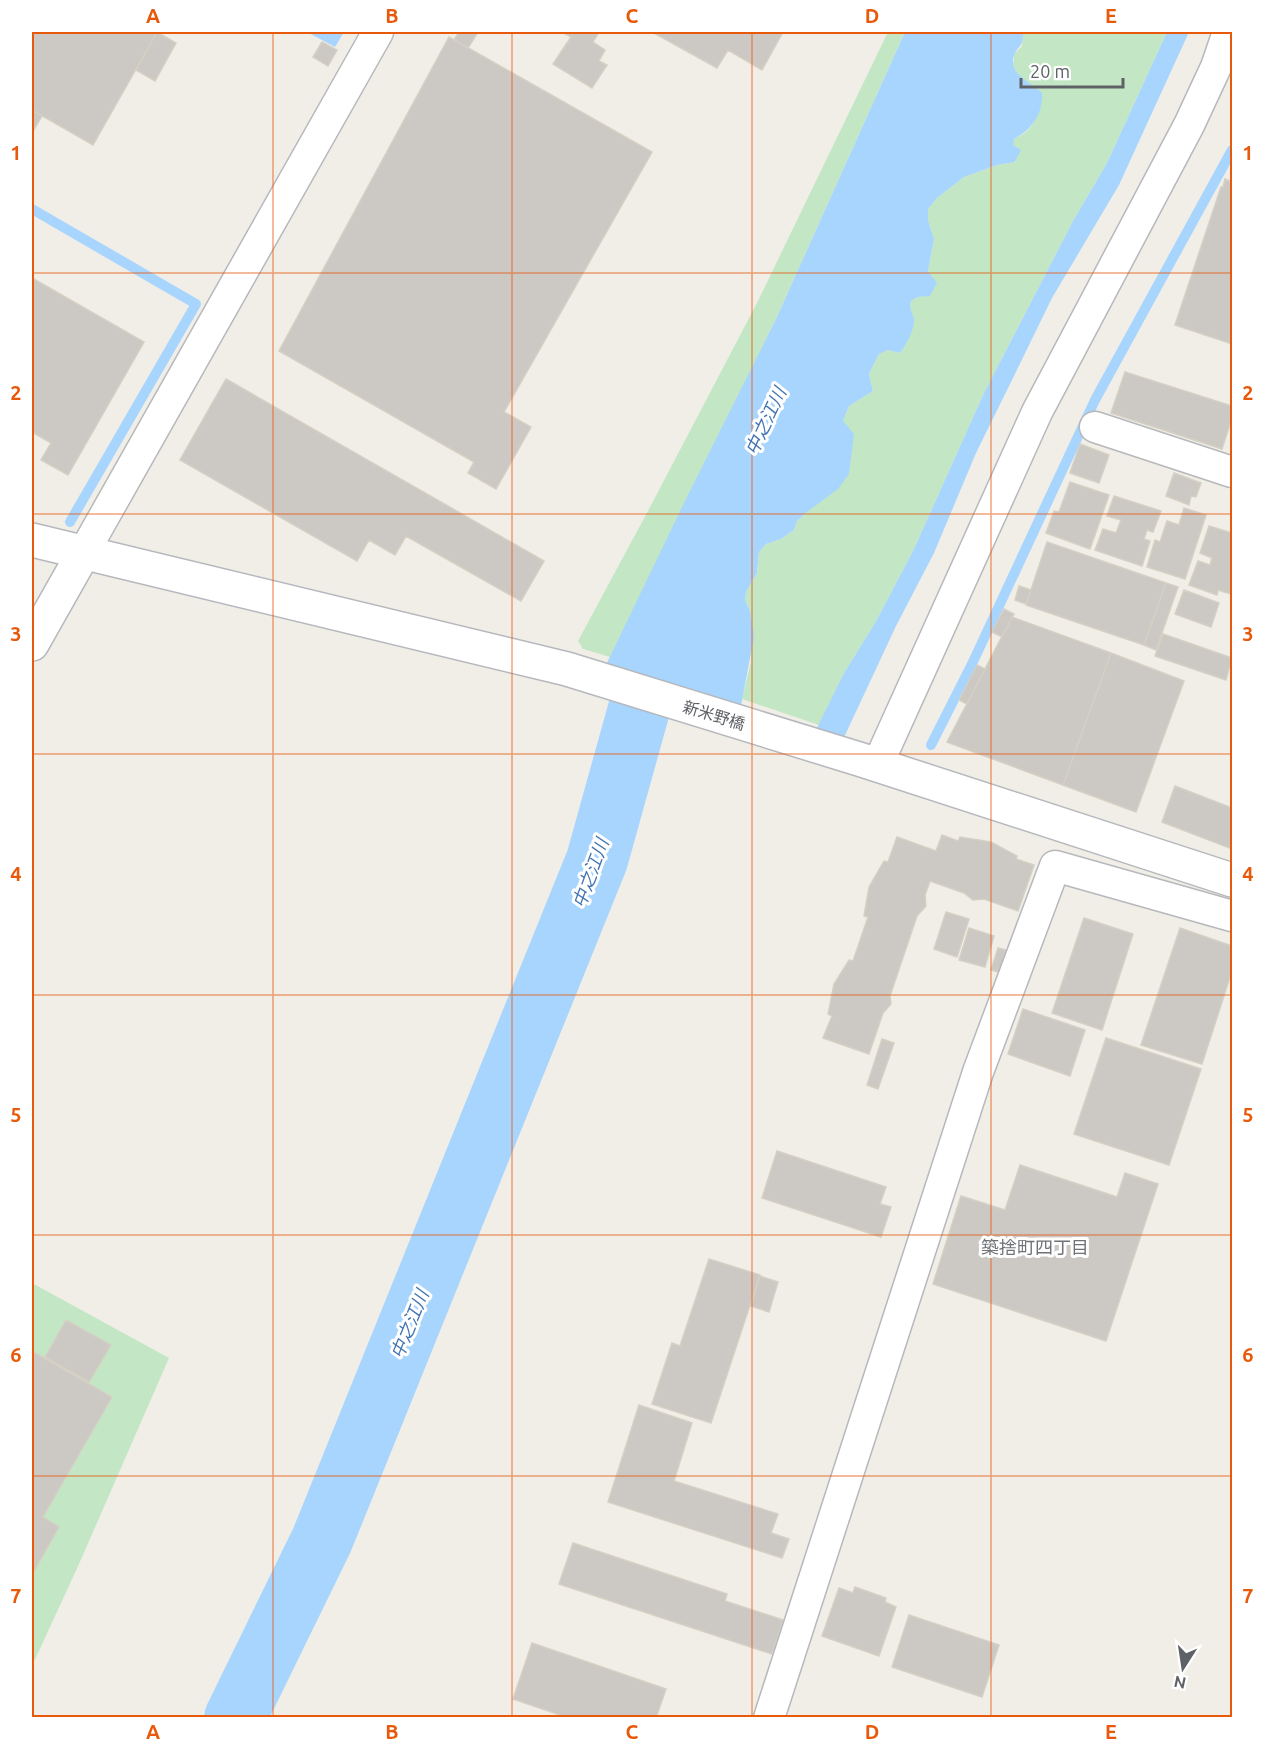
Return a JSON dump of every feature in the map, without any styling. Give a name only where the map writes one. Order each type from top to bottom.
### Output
[{"type":"street","points":[[32,644],[378,32]]},
{"type":"street","points":[[869,763],[1037,412],[1189,125],[1216,67],[1228,32]]},
{"type":"street","points":[[1095,428],[1233,472]]},
{"type":"street","name":"新米野橋","points":[[32,540],[567,669],[1233,880]]},
{"type":"street","points":[[769,1718],[978,1072],[1055,866],[1233,916]]},
{"type":"green space","points":[[888,32],[905,32],[776,319],[610,657],[583,649],[578,641],[757,303]]},
{"type":"green space","points":[[1023,32],[1167,32],[1107,163],[1073,221],[984,393],[913,551],[875,623],[844,673],[819,725],[742,699],[751,662],[750,611],[745,600],[746,592],[757,573],[759,552],[766,544],[781,539],[794,530],[797,521],[807,512],[849,406],[873,391],[869,374],[879,354],[888,350],[900,353],[907,342],[911,301],[930,295],[928,271],[934,239],[928,220],[928,209],[937,198],[964,177],[997,165],[1016,162],[1012,145],[1014,139],[1028,130],[1035,119],[1038,89],[1022,79],[1013,67],[1014,54],[1022,46]]},
{"type":"green space","points":[[32,1283],[169,1358],[32,1666]]},
{"type":"water","points":[[307,32],[344,32],[335,47]]},
{"type":"water","points":[[905,32],[1023,32],[1022,43],[1013,60],[1014,66],[1021,77],[1042,93],[1041,108],[1031,126],[1014,139],[1013,145],[1021,150],[1015,162],[997,165],[964,177],[937,198],[928,209],[928,220],[934,239],[928,271],[937,283],[930,296],[918,297],[911,301],[914,324],[900,353],[888,350],[879,354],[869,374],[873,391],[849,406],[843,421],[854,434],[849,474],[838,489],[797,521],[794,530],[781,539],[766,544],[759,552],[757,573],[746,592],[745,600],[750,611],[754,637],[740,711],[604,669],[776,319]]},
{"type":"water","points":[[1167,32],[1189,32],[1119,185],[1052,298],[976,453],[934,553],[896,626],[840,746],[812,738],[844,673],[875,623],[913,551],[984,393],[1073,221],[1107,163]]},
{"type":"building","points":[[32,32],[157,32],[93,145],[32,110]]},
{"type":"building","points":[[157,32],[176,43],[155,81],[136,70]]},
{"type":"building","points":[[459,32],[478,32],[468,48],[454,40]]},
{"type":"building","points":[[562,32],[599,32],[593,42],[605,50],[599,61],[607,65],[592,88],[553,64],[571,37]]},
{"type":"building","points":[[652,32],[783,32],[762,70],[728,50],[717,68]]},
{"type":"building","points":[[449,37],[652,152],[504,412],[531,427],[496,489],[468,473],[474,462],[279,351]]},
{"type":"building","points":[[322,42],[337,50],[328,66],[313,57]]},
{"type":"building","points":[[32,110],[42,116],[32,133]]},
{"type":"building","points":[[1225,179],[1232,182],[1232,344],[1175,325]]},
{"type":"building","points":[[32,278],[144,342],[68,475],[41,460],[51,443],[32,432]]},
{"type":"building","points":[[1125,372],[1232,406],[1232,418],[1222,449],[1111,413]]},
{"type":"building","points":[[226,379],[544,561],[521,601],[406,536],[395,555],[369,540],[357,561],[180,460]]},
{"type":"building","points":[[1080,444],[1109,455],[1099,483],[1070,473]]},
{"type":"building","points":[[1174,473],[1201,483],[1196,497],[1191,496],[1189,505],[1166,496]]},
{"type":"building","points":[[1070,482],[1109,495],[1090,549],[1046,533],[1054,511],[1059,512]]},
{"type":"building","points":[[1114,496],[1161,511],[1153,532],[1147,530],[1144,539],[1150,541],[1142,566],[1095,550],[1103,529],[1116,533],[1121,520],[1107,516]]},
{"type":"building","points":[[1184,508],[1206,515],[1185,579],[1147,567],[1155,540],[1160,542],[1167,521],[1179,525]]},
{"type":"building","points":[[1209,526],[1232,533],[1231,594],[1218,590],[1217,595],[1189,585],[1198,561],[1210,565],[1212,558],[1200,553]]},
{"type":"building","points":[[1047,542],[1166,583],[1144,645],[1026,605]]},
{"type":"building","points":[[1166,583],[1178,587],[1156,650],[1144,645]]},
{"type":"building","points":[[1019,586],[1031,590],[1026,604],[1015,600]]},
{"type":"building","points":[[1184,590],[1219,603],[1211,627],[1175,614]]},
{"type":"building","points":[[1004,609],[1014,614],[1002,637],[992,632]]},
{"type":"building","points":[[1012,617],[1111,653],[1063,785],[947,742]]},
{"type":"building","points":[[1163,634],[1232,658],[1226,680],[1155,656]]},
{"type":"building","points":[[1111,653],[1184,681],[1136,812],[1063,785]]},
{"type":"building","points":[[977,665],[985,669],[967,704],[959,700]]},
{"type":"building","points":[[1175,786],[1232,808],[1232,849],[1162,822]]},
{"type":"building","points":[[942,835],[958,841],[960,837],[991,842],[1017,856],[1016,859],[1034,865],[1018,911],[984,899],[973,900],[964,893],[930,881],[925,895],[926,906],[917,916],[890,996],[891,1004],[883,1013],[869,1054],[823,1038],[832,1016],[828,1014],[834,984],[849,960],[853,961],[868,917],[864,916],[869,887],[884,861],[888,862],[897,837],[936,851]]},
{"type":"building","points":[[946,912],[969,919],[957,957],[934,949]]},
{"type":"building","points":[[1084,918],[1133,934],[1102,1030],[1052,1013]]},
{"type":"building","points":[[969,928],[994,936],[985,967],[959,960]]},
{"type":"building","points":[[1180,928],[1232,946],[1232,971],[1202,1064],[1141,1045]]},
{"type":"building","points":[[998,948],[1006,950],[999,972],[991,970]]},
{"type":"building","points":[[1023,1009],[1085,1030],[1070,1076],[1008,1054]]},
{"type":"building","points":[[1106,1038],[1201,1069],[1169,1165],[1074,1134]]},
{"type":"building","points":[[882,1039],[894,1043],[878,1089],[867,1085]]},
{"type":"building","points":[[777,1151],[886,1187],[880,1204],[891,1207],[881,1237],[762,1198]]},
{"type":"building","points":[[1020,1165],[1117,1197],[1125,1173],[1158,1184],[1106,1341],[933,1284],[961,1196],[1005,1210]]},
{"type":"building","points":[[709,1259],[760,1275],[711,1423],[652,1404],[672,1343],[680,1346]]},
{"type":"building","points":[[760,1276],[778,1282],[769,1312],[751,1306]]},
{"type":"building","points":[[66,1320],[111,1345],[89,1382],[45,1357]]},
{"type":"building","points":[[32,1351],[112,1397],[43,1517],[59,1527],[32,1575]]},
{"type":"building","points":[[639,1405],[692,1423],[674,1481],[778,1514],[771,1533],[789,1539],[782,1558],[608,1502]]},
{"type":"building","points":[[573,1543],[727,1594],[725,1601],[783,1620],[772,1654],[559,1584]]},
{"type":"building","points":[[855,1587],[886,1598],[885,1602],[896,1607],[879,1656],[822,1636],[839,1588],[853,1593]]},
{"type":"building","points":[[909,1615],[999,1645],[982,1697],[892,1667]]},
{"type":"building","points":[[532,1643],[666,1689],[656,1718],[569,1718],[513,1699]]},
{"type":"waterway","points":[[931,745],[972,664],[1095,400],[1232,150]]},
{"type":"waterway","points":[[32,209],[196,304],[70,522]]},
{"type":"waterway","name":"中之江川","points":[[235,1718],[322,1540],[597,860],[651,666],[668,630]]},
{"type":"district","name":"築捨町四丁目","points":[[1035,1247]]}]
